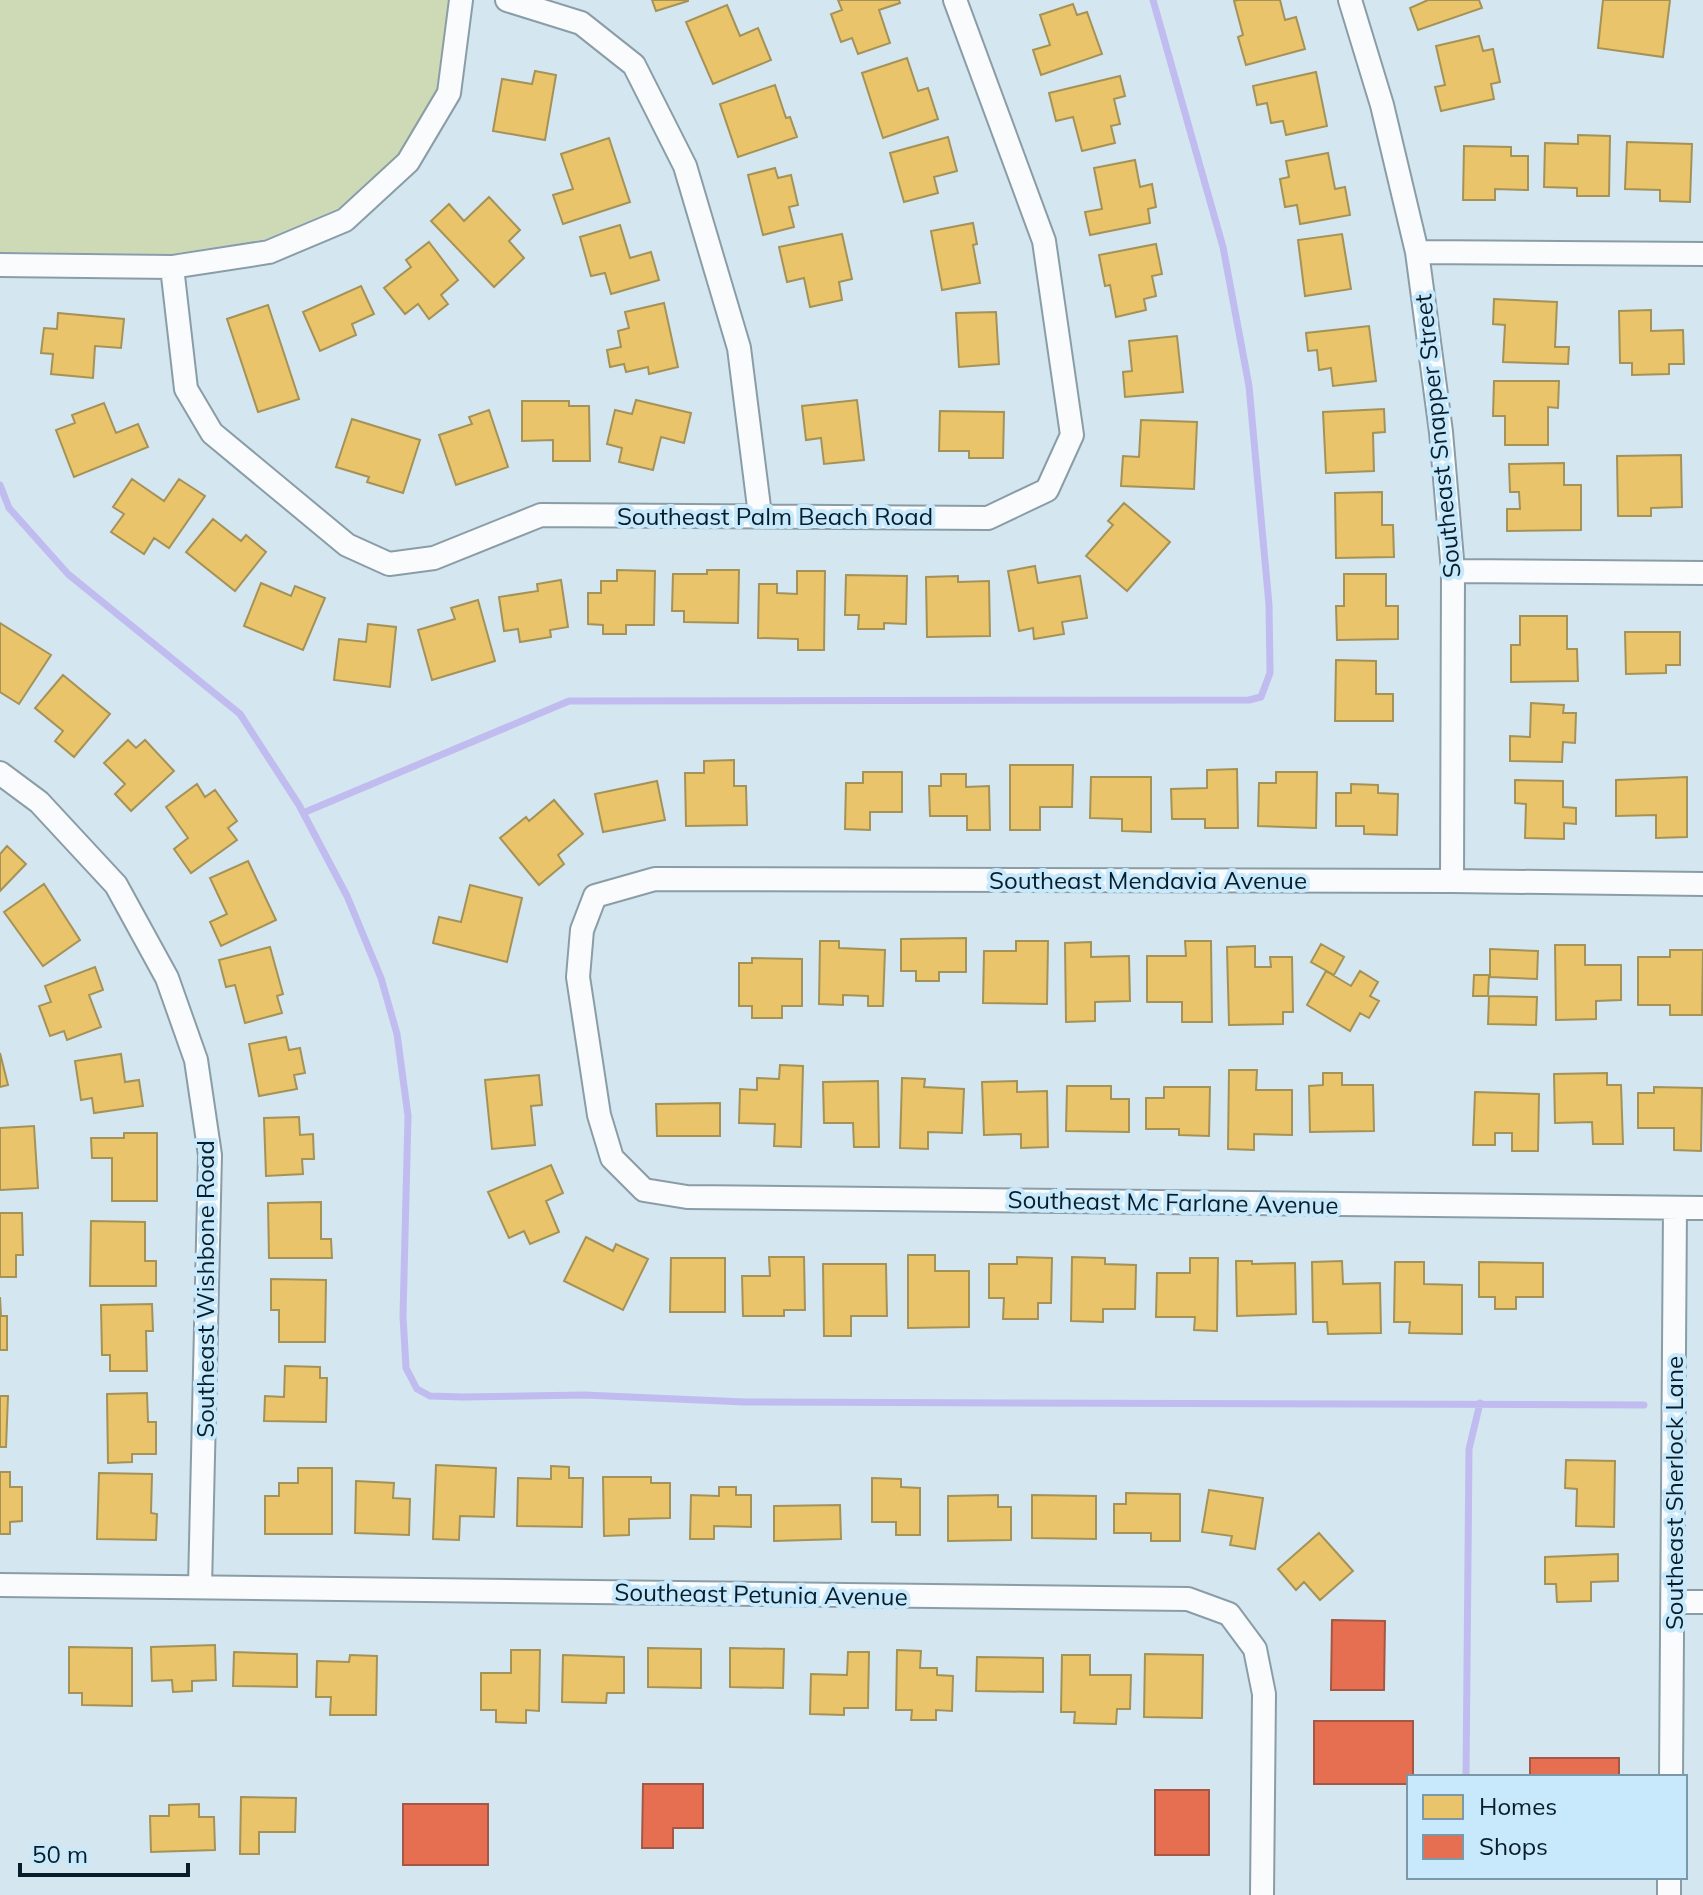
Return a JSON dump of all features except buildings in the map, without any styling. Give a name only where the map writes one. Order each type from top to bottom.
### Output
[{"type":"street","points":[[0,265],[172,267],[269,252],[345,220],[408,162],[449,93],[461,0]]},
{"type":"street","points":[[507,0],[581,23],[634,65],[685,166],[739,348],[760,515]]},
{"type":"street","name":"Southeast Palm Beach Road","points":[[172,267],[186,389],[212,433],[347,545],[389,564],[434,558],[541,515],[988,518],[1047,490],[1072,435],[1044,241],[955,0]]},
{"type":"street","name":"Southeast Snapper Street","points":[[1350,0],[1382,105],[1417,252],[1441,432],[1453,571],[1452,881]]},
{"type":"street","points":[[1417,252],[1703,254]]},
{"type":"street","points":[[1453,571],[1703,573]]},
{"type":"street","name":"Southeast Wishbone Road","points":[[0,773],[39,802],[116,885],[167,978],[196,1060],[210,1155],[200,1587]]},
{"type":"street","name":"Southeast Mendavia Avenue","points":[[644,1190],[612,1158],[599,1115],[578,977],[582,930],[595,896],[655,879],[1703,884]]},
{"type":"street","name":"Southeast Mc Farlane Avenue","points":[[644,1190],[687,1197],[1703,1208]]},
{"type":"street","name":"Southeast Sherlock Lane","points":[[1671,1775],[1675,1208]]},
{"type":"street","name":"Southeast Petunia Avenue","points":[[0,1585],[1188,1599],[1229,1614],[1255,1649],[1264,1694],[1262,1895]]},
{"type":"street","points":[[1674,1602],[1703,1602]]},
{"type":"green space","points":[[0,0],[449,0],[438,89],[399,153],[339,208],[266,239],[171,254],[0,252]]},
{"type":"waterway","points":[[303,813],[569,701],[1249,700],[1261,697],[1270,673],[1269,605],[1249,386],[1223,247],[1153,0]]},
{"type":"waterway","points":[[0,485],[9,508],[68,574],[240,714],[299,805],[347,896],[381,978],[397,1034],[408,1116],[403,1316],[406,1368],[417,1389],[430,1396],[584,1395],[745,1402],[1644,1405]]},
{"type":"waterway","points":[[1466,1775],[1469,1449],[1480,1403]]}]
